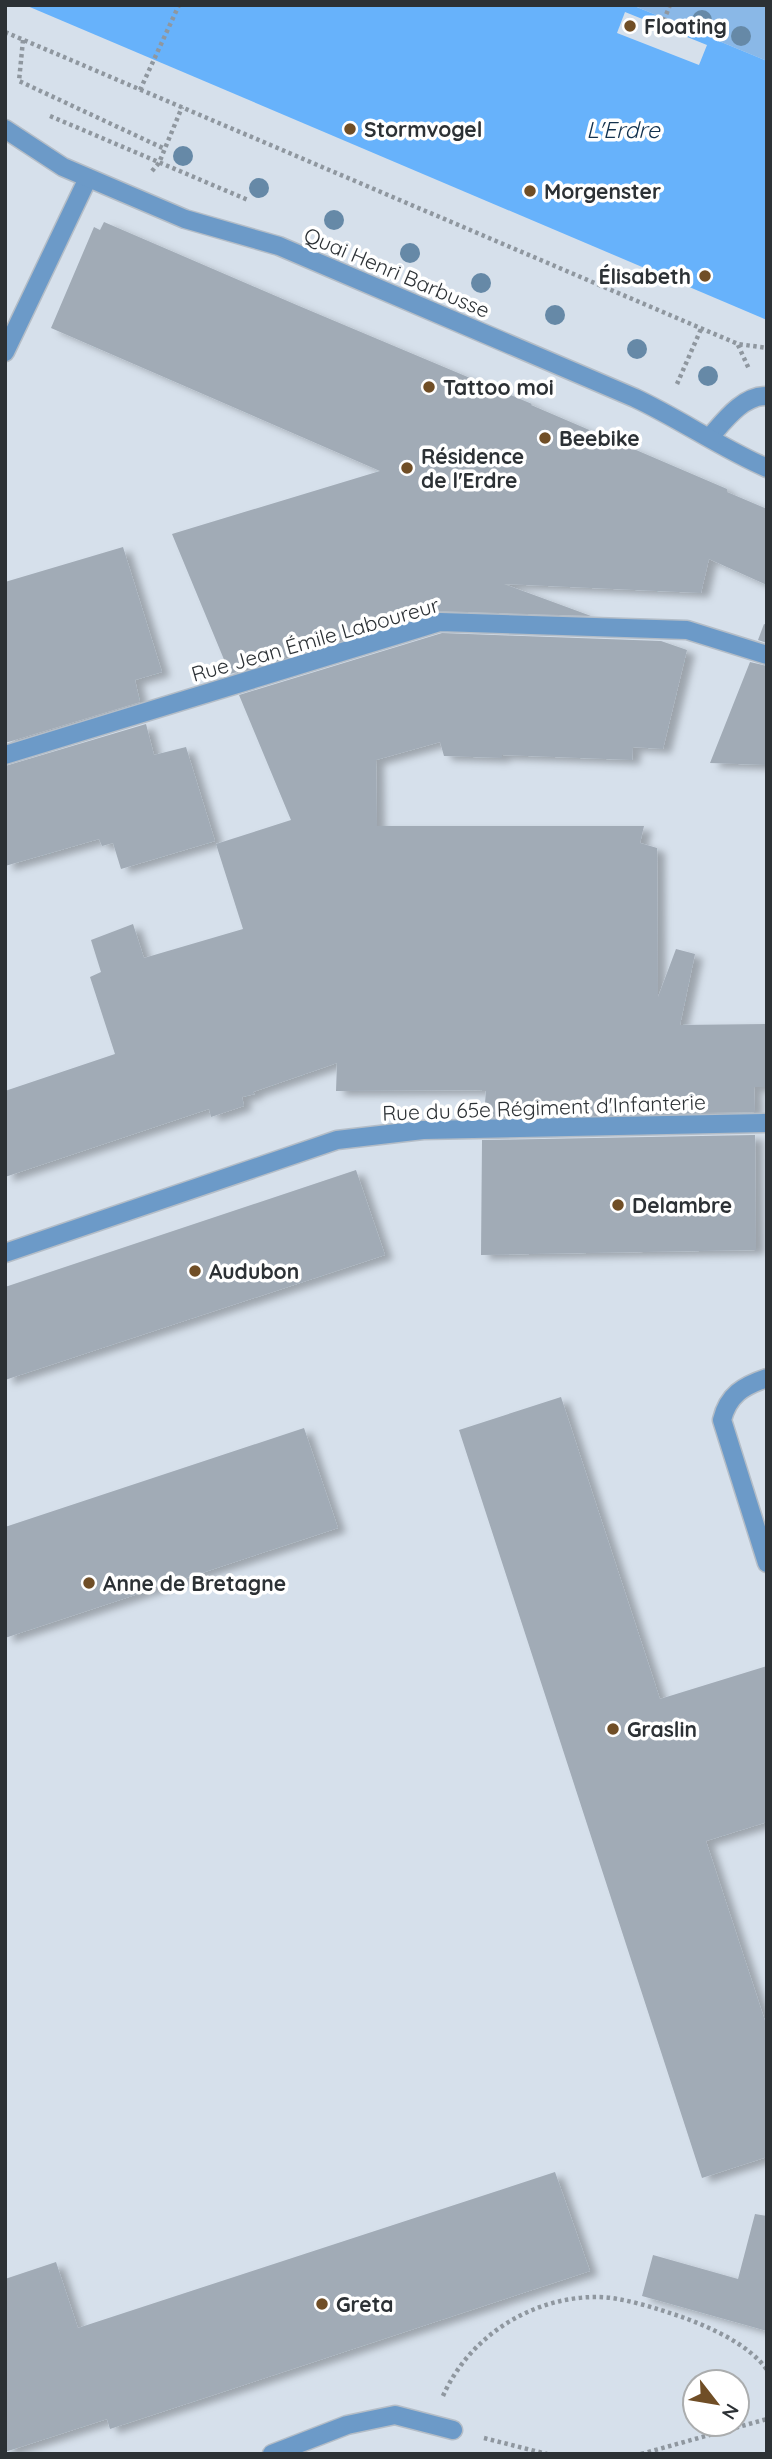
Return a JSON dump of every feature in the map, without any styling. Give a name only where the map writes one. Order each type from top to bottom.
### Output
[{"type":"street","name":"Quai Henri Barbusse","points":[[5,129],[63,167],[185,219],[279,246],[635,398],[767,468]]},
{"type":"street","points":[[5,352],[88,178]]},
{"type":"street","points":[[710,437],[732,411],[761,396],[767,396]]},
{"type":"street","name":"Rue Jean Émile Laboureur","points":[[5,755],[440,622],[687,630],[767,655]]},
{"type":"street","name":"Rue du 65e Régiment d'Infanterie","points":[[5,1252],[337,1140],[423,1130],[767,1123]]},
{"type":"street","points":[[767,1378],[734,1394],[725,1406],[722,1420],[767,1563]]},
{"type":"street","points":[[272,2454],[347,2425],[395,2415],[453,2430]]},
{"type":"path","points":[[140,90],[178,5]]},
{"type":"path","points":[[661,27],[670,5]]},
{"type":"path","points":[[5,32],[738,344],[767,348]]},
{"type":"path","points":[[23,40],[19,81],[165,148],[182,107]]},
{"type":"path","points":[[681,375],[701,328]]},
{"type":"path","points":[[430,2424],[453,2374],[483,2340],[491,2332],[540,2305],[595,2297],[651,2307],[710,2327],[760,2360],[767,2370]]},
{"type":"path","points":[[641,2454],[767,2419]]},
{"type":"path","points":[[453,2430],[547,2454]]},
{"type":"shaded area","points":[[632,5],[767,5],[767,61]]},
{"type":"water","name":"L'Erdre","points":[[25,5],[632,5],[767,61],[767,320]]},
{"type":"pier","points":[[625,12],[707,45],[699,65],[617,33]]},
{"type":"building","points":[[104,222],[532,404],[767,509],[767,585],[709,559],[701,593],[504,584],[591,616],[437,611],[230,674],[172,534],[380,471],[51,328],[94,227],[100,230]]},
{"type":"building","points":[[123,547],[162,672],[135,680],[140,702],[5,743],[5,582]]},
{"type":"building","points":[[764,624],[767,625],[767,643],[758,640]]},
{"type":"building","points":[[442,633],[661,641],[687,650],[663,749],[633,747],[632,760],[502,755],[502,758],[444,756],[440,742],[376,760],[377,826],[644,826],[640,843],[657,848],[658,997],[676,949],[695,954],[680,1025],[767,1024],[767,1087],[754,1087],[755,1112],[484,1117],[486,1090],[336,1091],[337,1063],[242,1097],[244,1106],[211,1117],[209,1109],[5,1177],[5,1091],[115,1054],[90,977],[101,972],[91,940],[133,924],[144,958],[243,929],[216,844],[291,820],[239,695]]},
{"type":"building","points":[[750,662],[767,666],[767,765],[710,763]]},
{"type":"building","points":[[146,724],[154,755],[186,747],[215,841],[121,869],[113,843],[102,846],[99,839],[5,866],[5,766]]},
{"type":"building","name":"Delambre","points":[[755,1135],[756,1250],[481,1255],[482,1140]]},
{"type":"building","name":"Audubon","points":[[356,1170],[385,1255],[5,1380],[5,1287]]},
{"type":"building","name":"Graslin","points":[[561,1397],[660,1699],[767,1666],[767,1822],[706,1841],[767,2027],[767,2157],[702,2178],[459,1430]]},
{"type":"building","name":"Anne de Bretagne","points":[[304,1428],[338,1528],[5,1638],[5,1527]]},
{"type":"building","name":"Greta","points":[[555,2172],[590,2271],[110,2429],[107,2419],[5,2452],[5,2279],[56,2262],[78,2328]]},
{"type":"building","points":[[755,2214],[767,2216],[767,2331],[642,2296],[653,2255],[738,2279]]},
{"type":"place","name":"Floating","points":[[630,26]]},
{"type":"place","name":"Stormvogel","points":[[350,129]]},
{"type":"place","name":"Morgenster","points":[[530,191]]},
{"type":"place","name":"Élisabeth","points":[[705,276]]},
{"type":"place","name":"Tattoo moi","points":[[429,387]]},
{"type":"place","name":"Beebike","points":[[545,438]]},
{"type":"place","name":"Résidence de l'Erdre","points":[[407,468]]},
{"type":"place","name":"Delambre","points":[[618,1205]]},
{"type":"place","name":"Audubon","points":[[195,1271]]},
{"type":"place","name":"Anne de Bretagne","points":[[89,1583]]},
{"type":"place","name":"Graslin","points":[[613,1729]]},
{"type":"place","name":"Greta","points":[[322,2304]]}]
